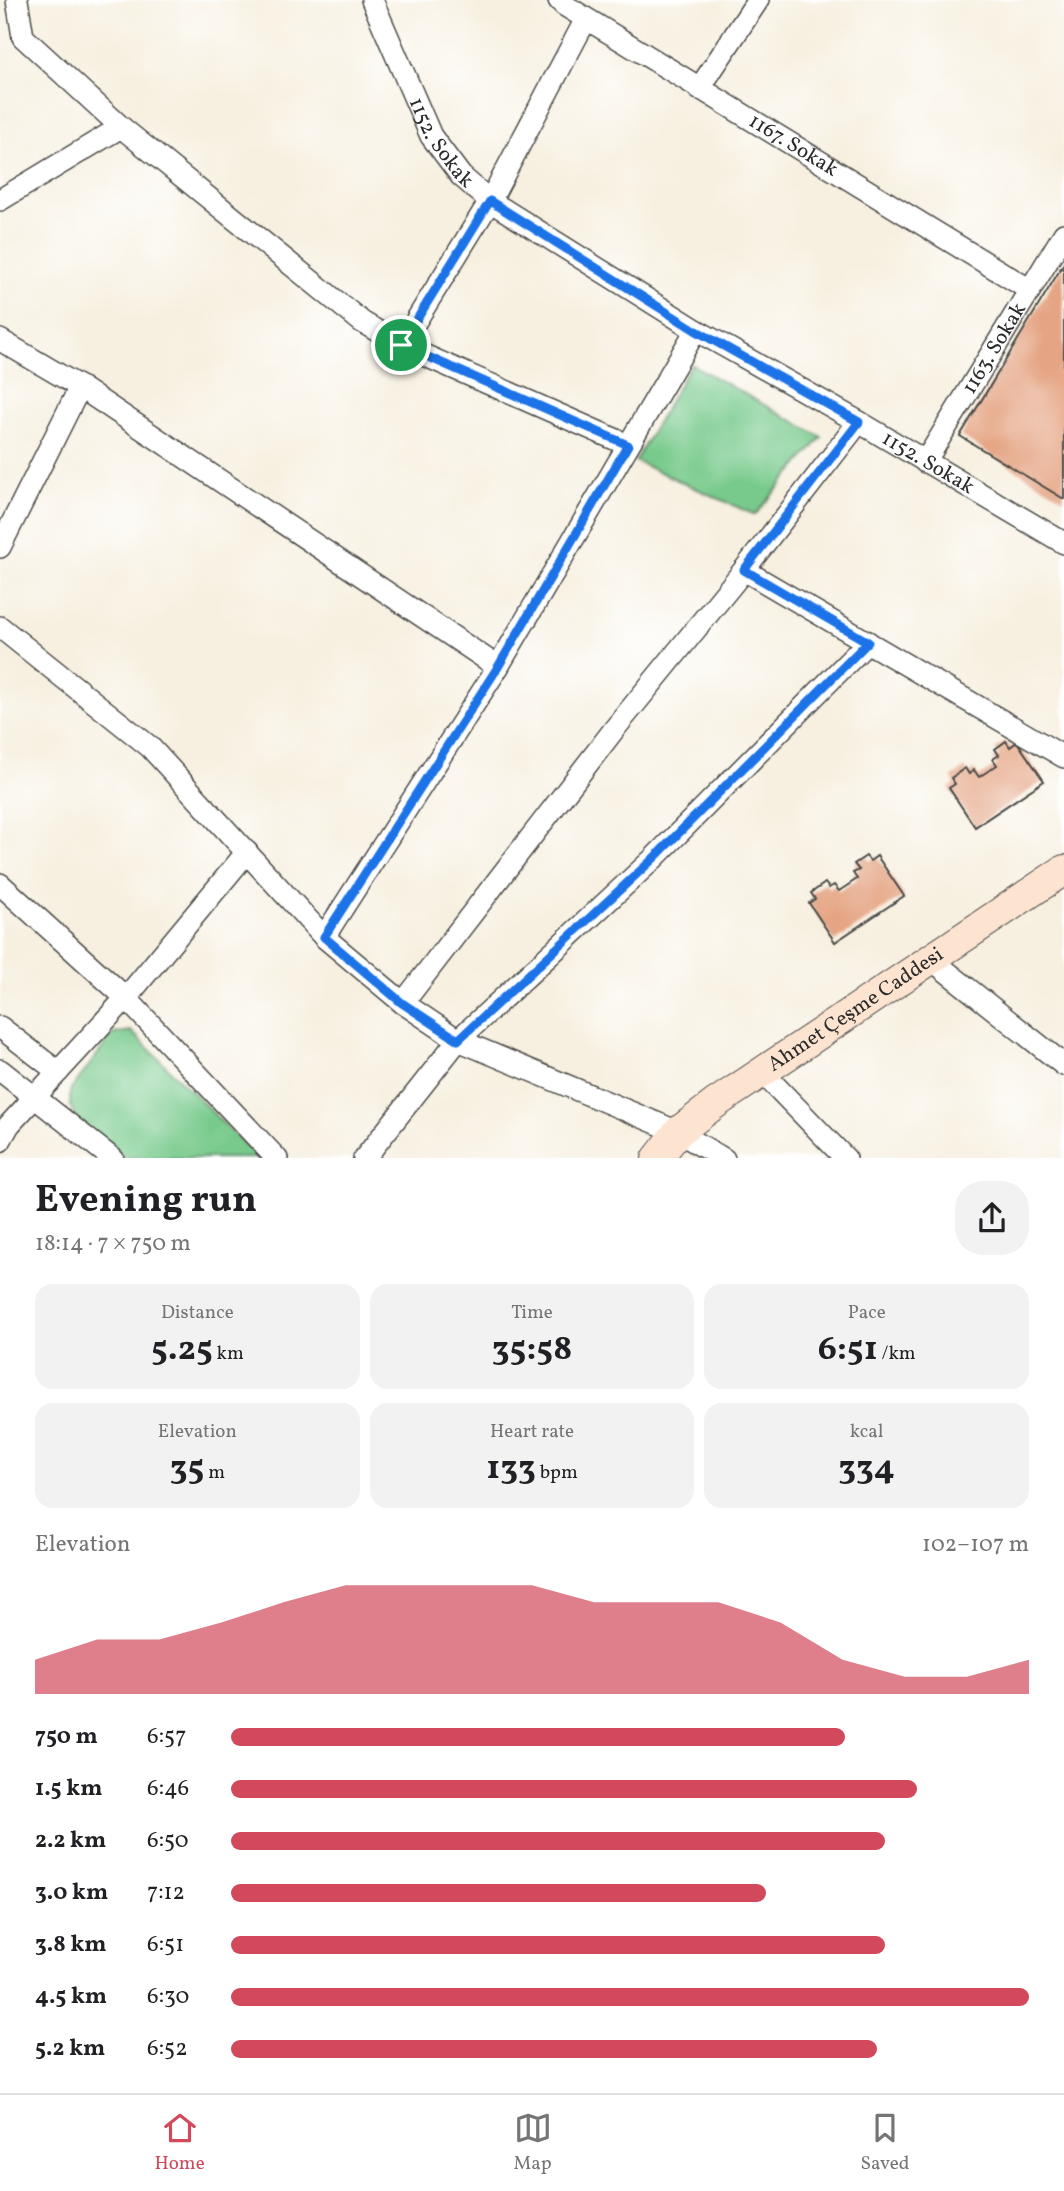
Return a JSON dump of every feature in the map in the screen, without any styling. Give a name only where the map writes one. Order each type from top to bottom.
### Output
[{"type":"street","points":[[17,0],[23,37],[121,127],[362,323],[401,345],[628,445]]},
{"type":"street","name":"1152. Sokak","points":[[372,0],[431,136],[461,176],[490,201],[695,330],[859,422],[1064,543]]},
{"type":"street","name":"1167. Sokak","points":[[559,0],[699,89],[1030,290]]},
{"type":"street","points":[[699,89],[758,0]]},
{"type":"street","points":[[401,345],[490,201],[586,19]]},
{"type":"street","points":[[0,200],[121,127]]},
{"type":"street","name":"1163. Sokak","points":[[925,462],[1064,234]]},
{"type":"street","points":[[324,937],[498,667],[695,330]]},
{"type":"street","points":[[0,340],[80,387],[498,667]]},
{"type":"street","points":[[0,547],[80,387]]},
{"type":"street","points":[[402,1003],[616,727],[744,570],[859,422]]},
{"type":"street","points":[[744,570],[1064,757]]},
{"type":"street","points":[[0,627],[150,747],[324,937],[402,1003],[458,1040],[678,1132],[724,1158]]},
{"type":"street","points":[[364,1158],[458,1040],[653,859],[868,642]]},
{"type":"street","points":[[0,1142],[9,1125],[126,998],[247,852]]},
{"type":"street","name":"Ahmet Çeşme Caddesi","points":[[657,1158],[678,1132],[762,1072],[1064,870]]},
{"type":"street","points":[[0,884],[126,998],[277,1158]]},
{"type":"street","points":[[932,960],[1064,1065]]},
{"type":"street","points":[[0,1027],[58,1072]]},
{"type":"street","points":[[0,1070],[113,1158]]},
{"type":"street","points":[[762,1072],[846,1158]]},
{"type":"green space","points":[[691,364],[822,437],[755,515],[635,461]]},
{"type":"green space","points":[[131,1031],[258,1158],[125,1158],[77,1122],[70,1105],[70,1091],[113,1034]]},
{"type":"building","points":[[1064,263],[1064,499],[960,436]]},
{"type":"building","points":[[1006,741],[1010,747],[1017,742],[1044,781],[975,827],[949,788],[955,784],[951,778],[965,768],[969,774],[974,770],[979,777],[997,765],[993,759],[999,755],[995,749]]},
{"type":"building","points":[[866,856],[870,861],[877,856],[904,896],[835,942],[809,903],[815,899],[811,893],[825,883],[829,888],[834,885],[839,891],[857,879],[853,873],[859,870],[854,864]]},
{"type":"route","points":[[490,201],[695,330],[859,422],[744,570],[868,642],[653,859],[458,1040],[402,1003],[324,937],[498,667],[628,445],[401,345],[490,201]]}]
